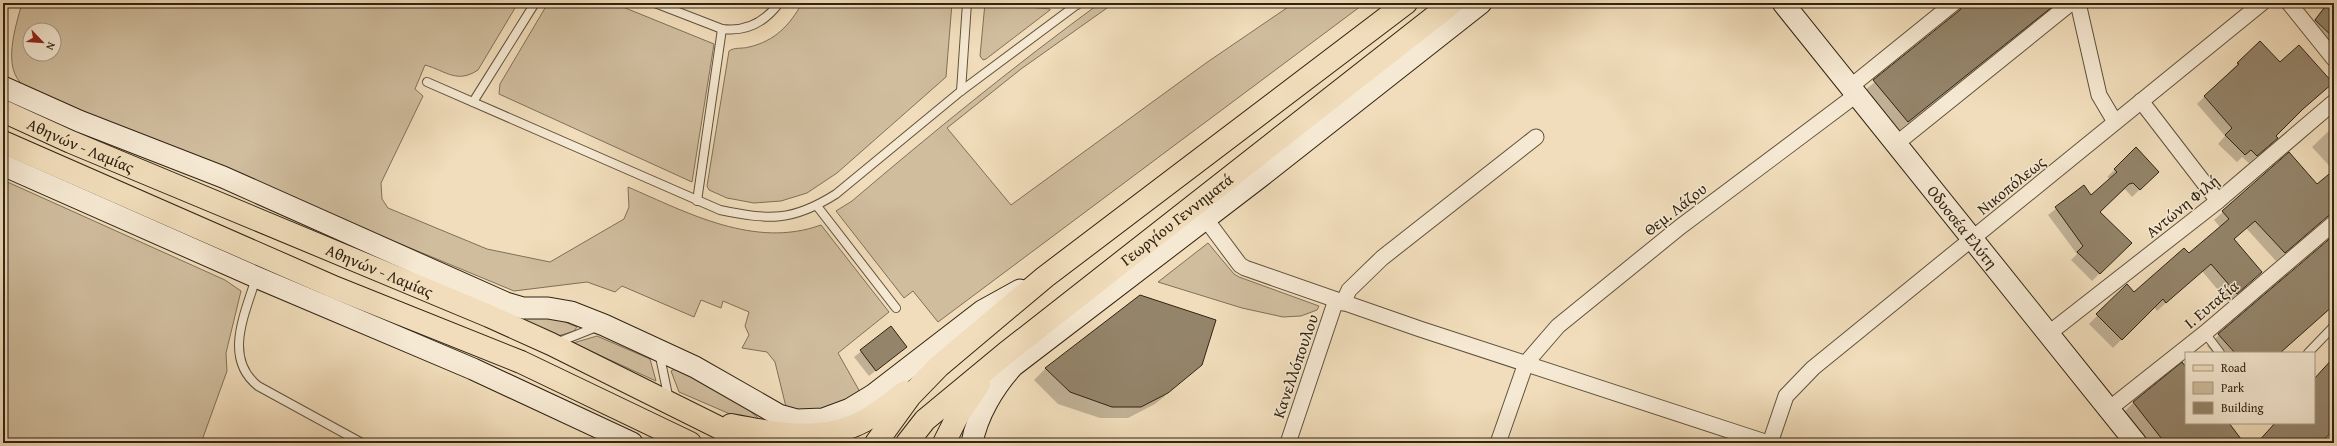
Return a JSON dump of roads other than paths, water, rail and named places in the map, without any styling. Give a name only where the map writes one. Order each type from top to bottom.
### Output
[{"type":"main road","name":"Γεωργίου Γεννηματά","points":[[876,443],[910,396],[939,366],[1045,277],[1406,3]]},
{"type":"main road","name":"Γεωργίου Γεννηματά","points":[[907,443],[925,420],[1006,353],[1452,3]]},
{"type":"main road","name":"Αθηνών - Λαμίας","points":[[3,111],[71,142],[489,316],[551,344],[750,443]]},
{"type":"main road","name":"Αθηνών - Λαμίας","points":[[3,142],[323,282],[527,365],[690,443]]},
{"type":"main road","points":[[944,443],[971,396],[1006,353]]},
{"type":"main road","points":[[702,420],[785,434],[813,435],[841,430],[864,420],[939,366]]},
{"type":"street","points":[[972,443],[979,420],[989,400],[1013,366],[1481,3]]},
{"type":"street","name":"Θεμ. Λάζου","points":[[1526,363],[1558,326],[1680,227],[1853,91],[1954,3]]},
{"type":"street","points":[[1896,144],[2072,3]]},
{"type":"street","points":[[2078,3],[2099,95],[2115,122]]},
{"type":"street","name":"Νικοπόλεως","points":[[1769,443],[1786,396],[1793,387],[2262,3]]},
{"type":"street","points":[[2289,3],[2334,59]]},
{"type":"street","name":"Οδυσσέα Ελύτη","points":[[1784,6],[2136,443]]},
{"type":"street","points":[[3,87],[79,121],[222,177],[506,303],[523,308],[548,308],[571,312],[604,325],[707,374],[779,415],[797,420],[823,419],[850,409],[873,395],[982,311],[1045,277]]},
{"type":"street","points":[[2141,102],[2218,201]]},
{"type":"street","name":"Αντώνη Φιλή","points":[[2048,334],[2218,201],[2334,102]]},
{"type":"street","name":"Κανελλόπουλου","points":[[1288,443],[1340,302],[1349,290],[1382,258],[1536,137]]},
{"type":"street","points":[[3,165],[256,277],[473,368],[632,443]]},
{"type":"street","points":[[1205,218],[1242,266],[1340,302],[1769,443]]},
{"type":"street","name":"Ι. Ευταξία","points":[[2109,409],[2205,333],[2334,223]]},
{"type":"street","points":[[1498,443],[1526,363]]},
{"type":"lane","points":[[473,102],[535,3]]},
{"type":"lane","points":[[655,3],[722,29],[741,29],[751,26],[767,17],[779,3]]},
{"type":"lane","points":[[961,91],[968,3]]},
{"type":"lane","points":[[1063,3],[1078,4]]},
{"type":"lane","points":[[427,82],[697,202],[720,210],[758,218],[784,217],[817,206],[836,194],[961,91],[1078,4]]},
{"type":"lane","points":[[697,202],[722,29]]},
{"type":"lane","points":[[817,206],[896,308]]},
{"type":"lane","points":[[256,277],[239,334],[238,354],[247,376],[258,386],[362,443]]},
{"type":"lane","points":[[551,344],[604,325]]},
{"type":"lane","points":[[2309,352],[2334,326]]},
{"type":"lane","points":[[2205,333],[2219,352]]},
{"type":"lane","points":[[659,351],[670,404]]}]
